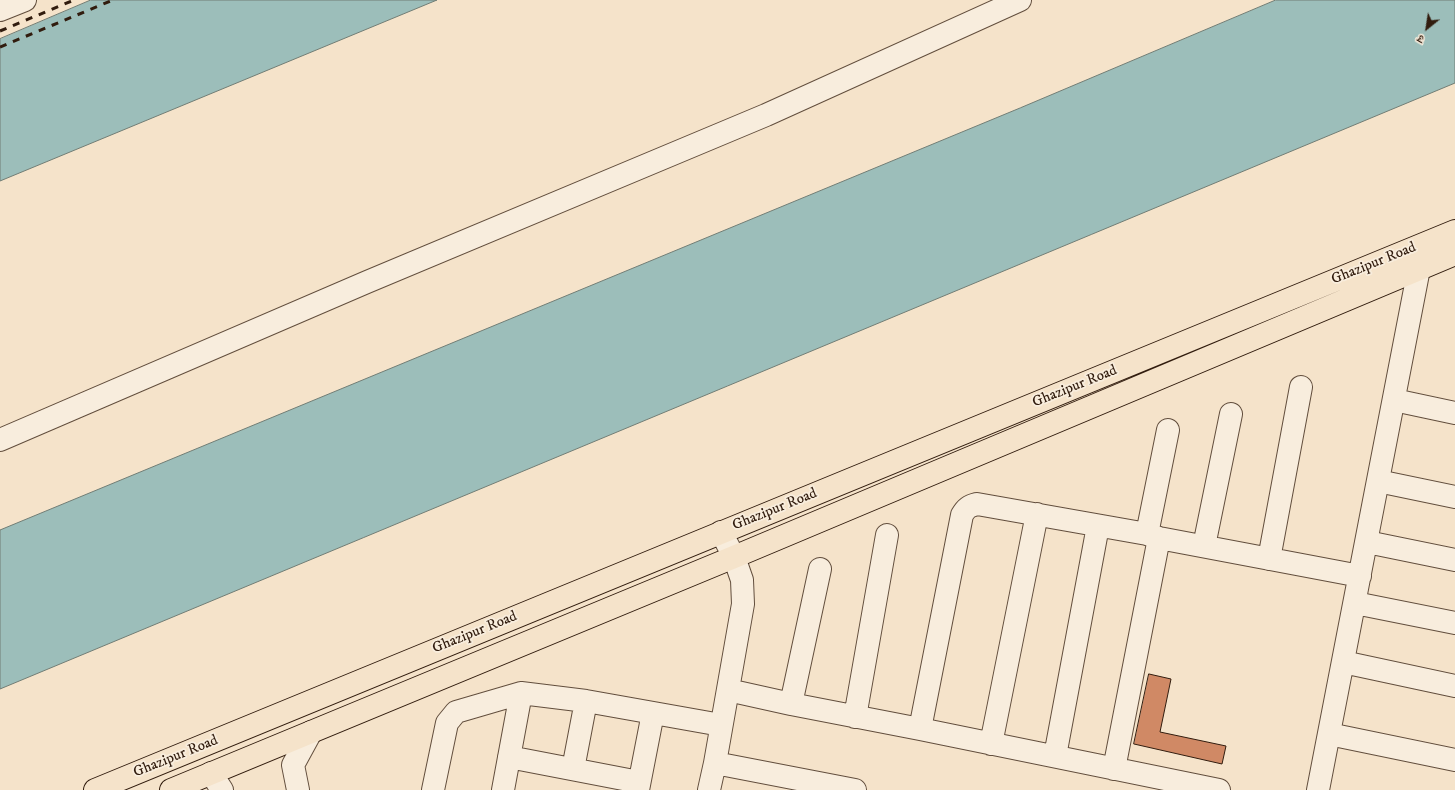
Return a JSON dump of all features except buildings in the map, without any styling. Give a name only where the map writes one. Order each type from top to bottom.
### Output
[{"type":"main road","name":"Ghazipur Road","points":[[95,790],[1455,230]]},
{"type":"main road","name":"Ghazipur Road","points":[[171,790],[216,782],[311,732],[734,557],[1455,254]]},
{"type":"street","points":[[0,10],[25,0]]},
{"type":"street","points":[[0,440],[374,279],[766,115],[1020,0]]},
{"type":"street","points":[[1318,790],[1424,244]]},
{"type":"street","points":[[1269,559],[1301,387]]},
{"type":"street","points":[[1394,400],[1455,413]]},
{"type":"street","points":[[1204,546],[1231,414]]},
{"type":"street","points":[[1114,769],[1153,536],[1168,430]]},
{"type":"street","points":[[1378,481],[1455,497]]},
{"type":"street","points":[[920,729],[962,515],[966,509],[977,504],[1037,514],[1360,576]]},
{"type":"street","points":[[991,744],[1037,514]]},
{"type":"street","points":[[1055,756],[1098,526]]},
{"type":"street","points":[[709,790],[743,604],[742,580],[734,557],[721,532]]},
{"type":"street","points":[[855,717],[888,535]]},
{"type":"street","points":[[1367,542],[1455,560]]},
{"type":"street","points":[[791,704],[820,569]]},
{"type":"street","points":[[1355,603],[1455,623]]},
{"type":"street","points":[[1343,662],[1455,686]]},
{"type":"street","points":[[728,690],[1220,790]]},
{"type":"street","points":[[433,790],[447,722],[450,717],[456,712],[521,693],[586,701],[721,725]]},
{"type":"street","points":[[503,790],[521,693]]},
{"type":"street","points":[[573,769],[586,701]]},
{"type":"street","points":[[509,757],[573,769],[638,786],[653,713]]},
{"type":"street","points":[[298,790],[292,765],[311,732]]},
{"type":"street","points":[[1329,734],[1455,760]]},
{"type":"street","points":[[715,763],[855,790]]},
{"type":"water","points":[[91,0],[437,0],[0,181],[0,39]]},
{"type":"water","points":[[1276,0],[1455,0],[1455,83],[0,689],[0,530],[1020,108]]},
{"type":"railway","points":[[0,31],[74,0]]},
{"type":"railway","points":[[0,47],[113,0]]}]
